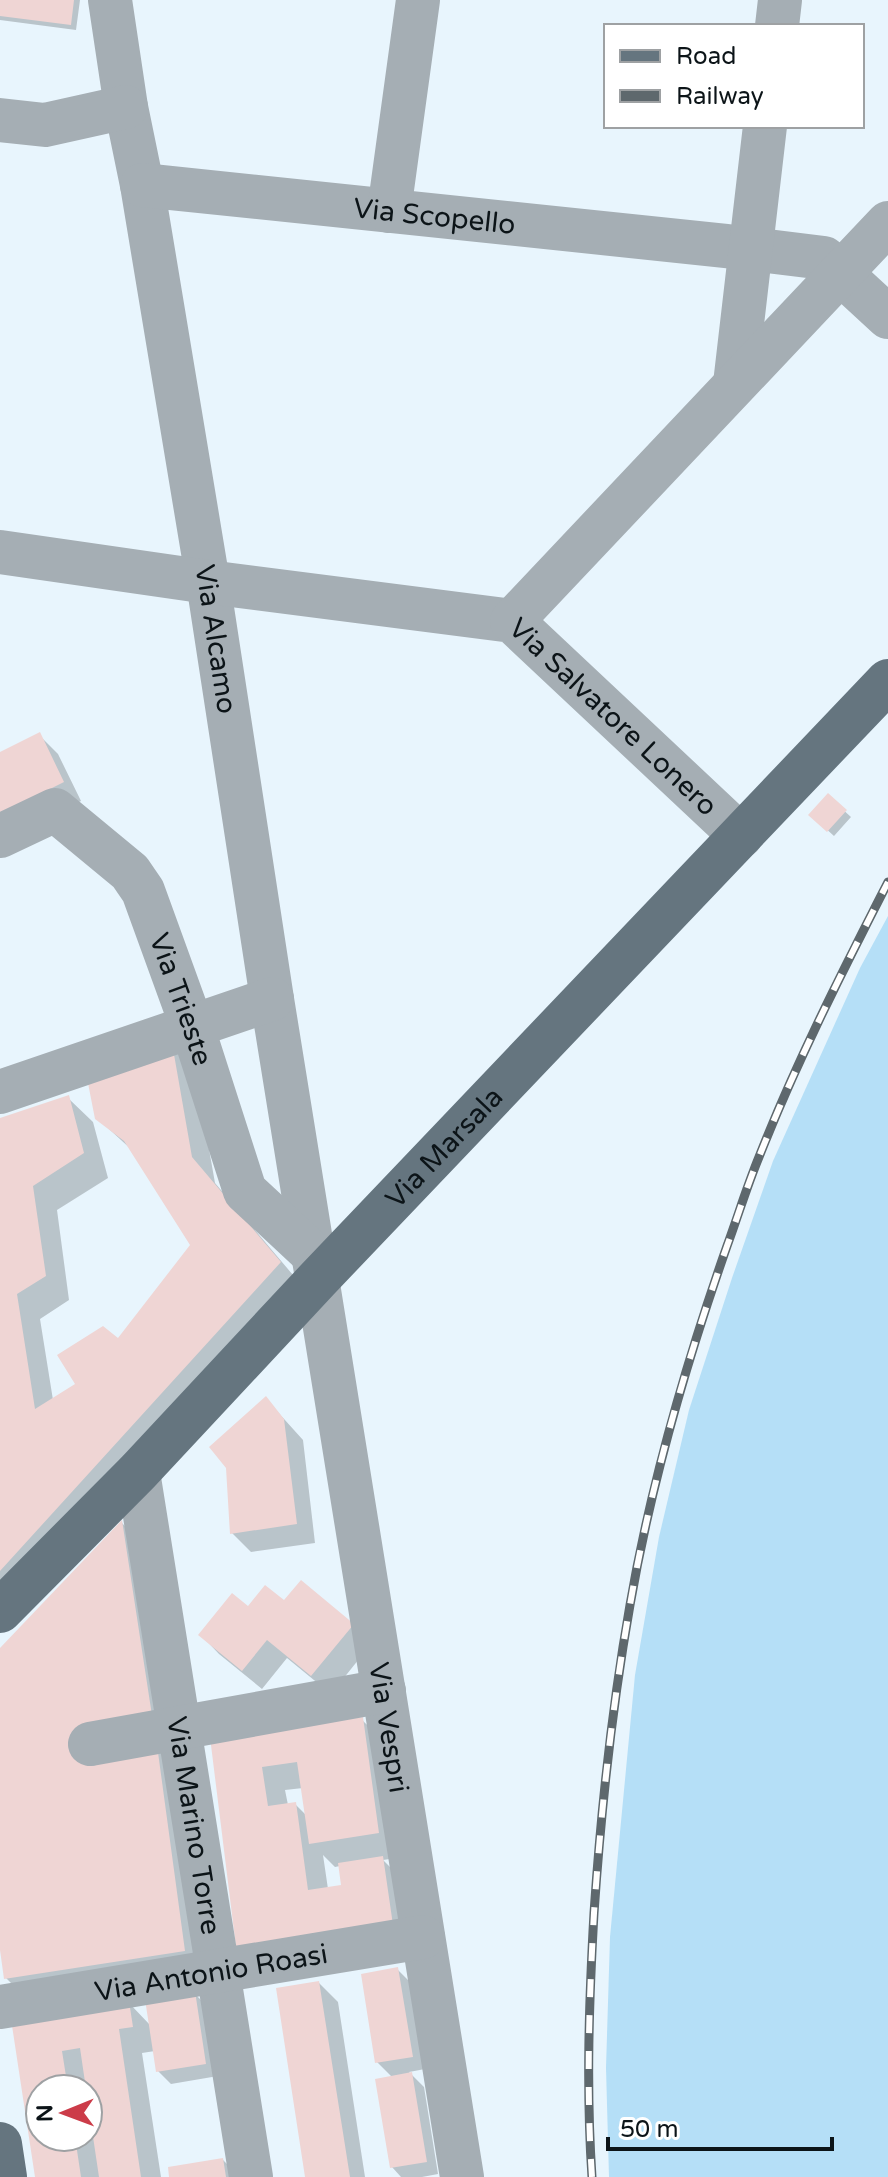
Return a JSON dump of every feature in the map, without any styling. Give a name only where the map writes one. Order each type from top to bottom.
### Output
[{"type":"main road","name":"Via Marsala","points":[[0,1611],[138,1472],[316,1267],[741,836],[888,681]]},
{"type":"main road","points":[[0,2144],[5,2177]]},
{"type":"street","name":"Via Alcamo","points":[[110,0],[208,582],[316,1267]]},
{"type":"street","points":[[389,211],[418,0]]},
{"type":"street","points":[[777,24],[780,0]]},
{"type":"street","points":[[0,120],[45,125],[126,107]]},
{"type":"street","points":[[726,394],[743,241],[765,128]]},
{"type":"street","name":"Via Scopello","points":[[142,185],[389,211],[743,241],[824,258],[860,258],[888,317]]},
{"type":"street","points":[[512,621],[726,394],[860,258]]},
{"type":"street","name":"Via Salvatore Lonero","points":[[0,552],[512,621],[741,836]]},
{"type":"street","name":"Via Trieste","points":[[0,836],[55,810],[130,872],[143,891],[192,1026],[245,1191],[316,1267]]},
{"type":"street","points":[[0,1092],[272,999]]},
{"type":"street","name":"Via Vespri","points":[[316,1267],[462,2177]]},
{"type":"street","name":"Via Marino Torre","points":[[138,1472],[251,2177]]},
{"type":"street","points":[[90,1744],[384,1691]]},
{"type":"street","name":"Via Antonio Roasi","points":[[0,2007],[423,1937]]},
{"type":"shaded area","points":[[888,916],[888,2177],[609,2177],[606,2068],[610,1937],[635,1675],[659,1537],[689,1410],[773,1161],[860,968]]},
{"type":"building","points":[[0,0],[74,0],[71,25],[0,16]]},
{"type":"building","points":[[40,732],[64,782],[0,814],[0,752]]},
{"type":"building","points":[[828,793],[847,810],[827,832],[808,815]]},
{"type":"building","points":[[172,1043],[192,1157],[281,1262],[0,1571],[0,1118],[69,1095],[84,1153],[33,1186],[46,1276],[17,1294],[35,1409],[75,1384],[57,1355],[103,1326],[118,1338],[190,1245],[124,1141],[95,1119],[87,1078]]},
{"type":"building","points":[[266,1396],[284,1419],[297,1524],[230,1534],[226,1468],[209,1447]]},
{"type":"building","points":[[122,1520],[153,1722],[79,1733],[93,1766],[157,1745],[185,1951],[4,1979],[0,1950],[0,1648]]},
{"type":"building","points":[[301,1580],[354,1624],[311,1676],[267,1640],[242,1671],[198,1635],[232,1593],[248,1606],[265,1585],[284,1600]]},
{"type":"building","points":[[363,1717],[379,1833],[309,1844],[297,1762],[262,1767],[268,1806],[296,1802],[308,1890],[341,1885],[338,1863],[383,1856],[394,1932],[237,1955],[210,1737]]},
{"type":"building","points":[[398,1967],[413,2057],[375,2063],[361,1974]]},
{"type":"building","points":[[319,1981],[350,2177],[305,2177],[276,1988]]},
{"type":"building","points":[[195,1991],[206,2064],[156,2072],[145,1999]]},
{"type":"building","points":[[129,2001],[133,2027],[119,2029],[141,2177],[99,2177],[95,2153],[104,2153],[104,2073],[84,2073],[80,2048],[62,2051],[65,2073],[24,2073],[24,2105],[11,2019]]},
{"type":"building","points":[[412,2072],[427,2162],[390,2168],[375,2079]]},
{"type":"building","points":[[31,2153],[77,2153],[81,2177],[35,2177]]},
{"type":"building","points":[[223,2158],[226,2177],[169,2177],[168,2167]]},
{"type":"railway","points":[[592,2177],[590,2012],[600,1836],[618,1682],[648,1514],[698,1334],[755,1168],[804,1052],[888,882]]}]
